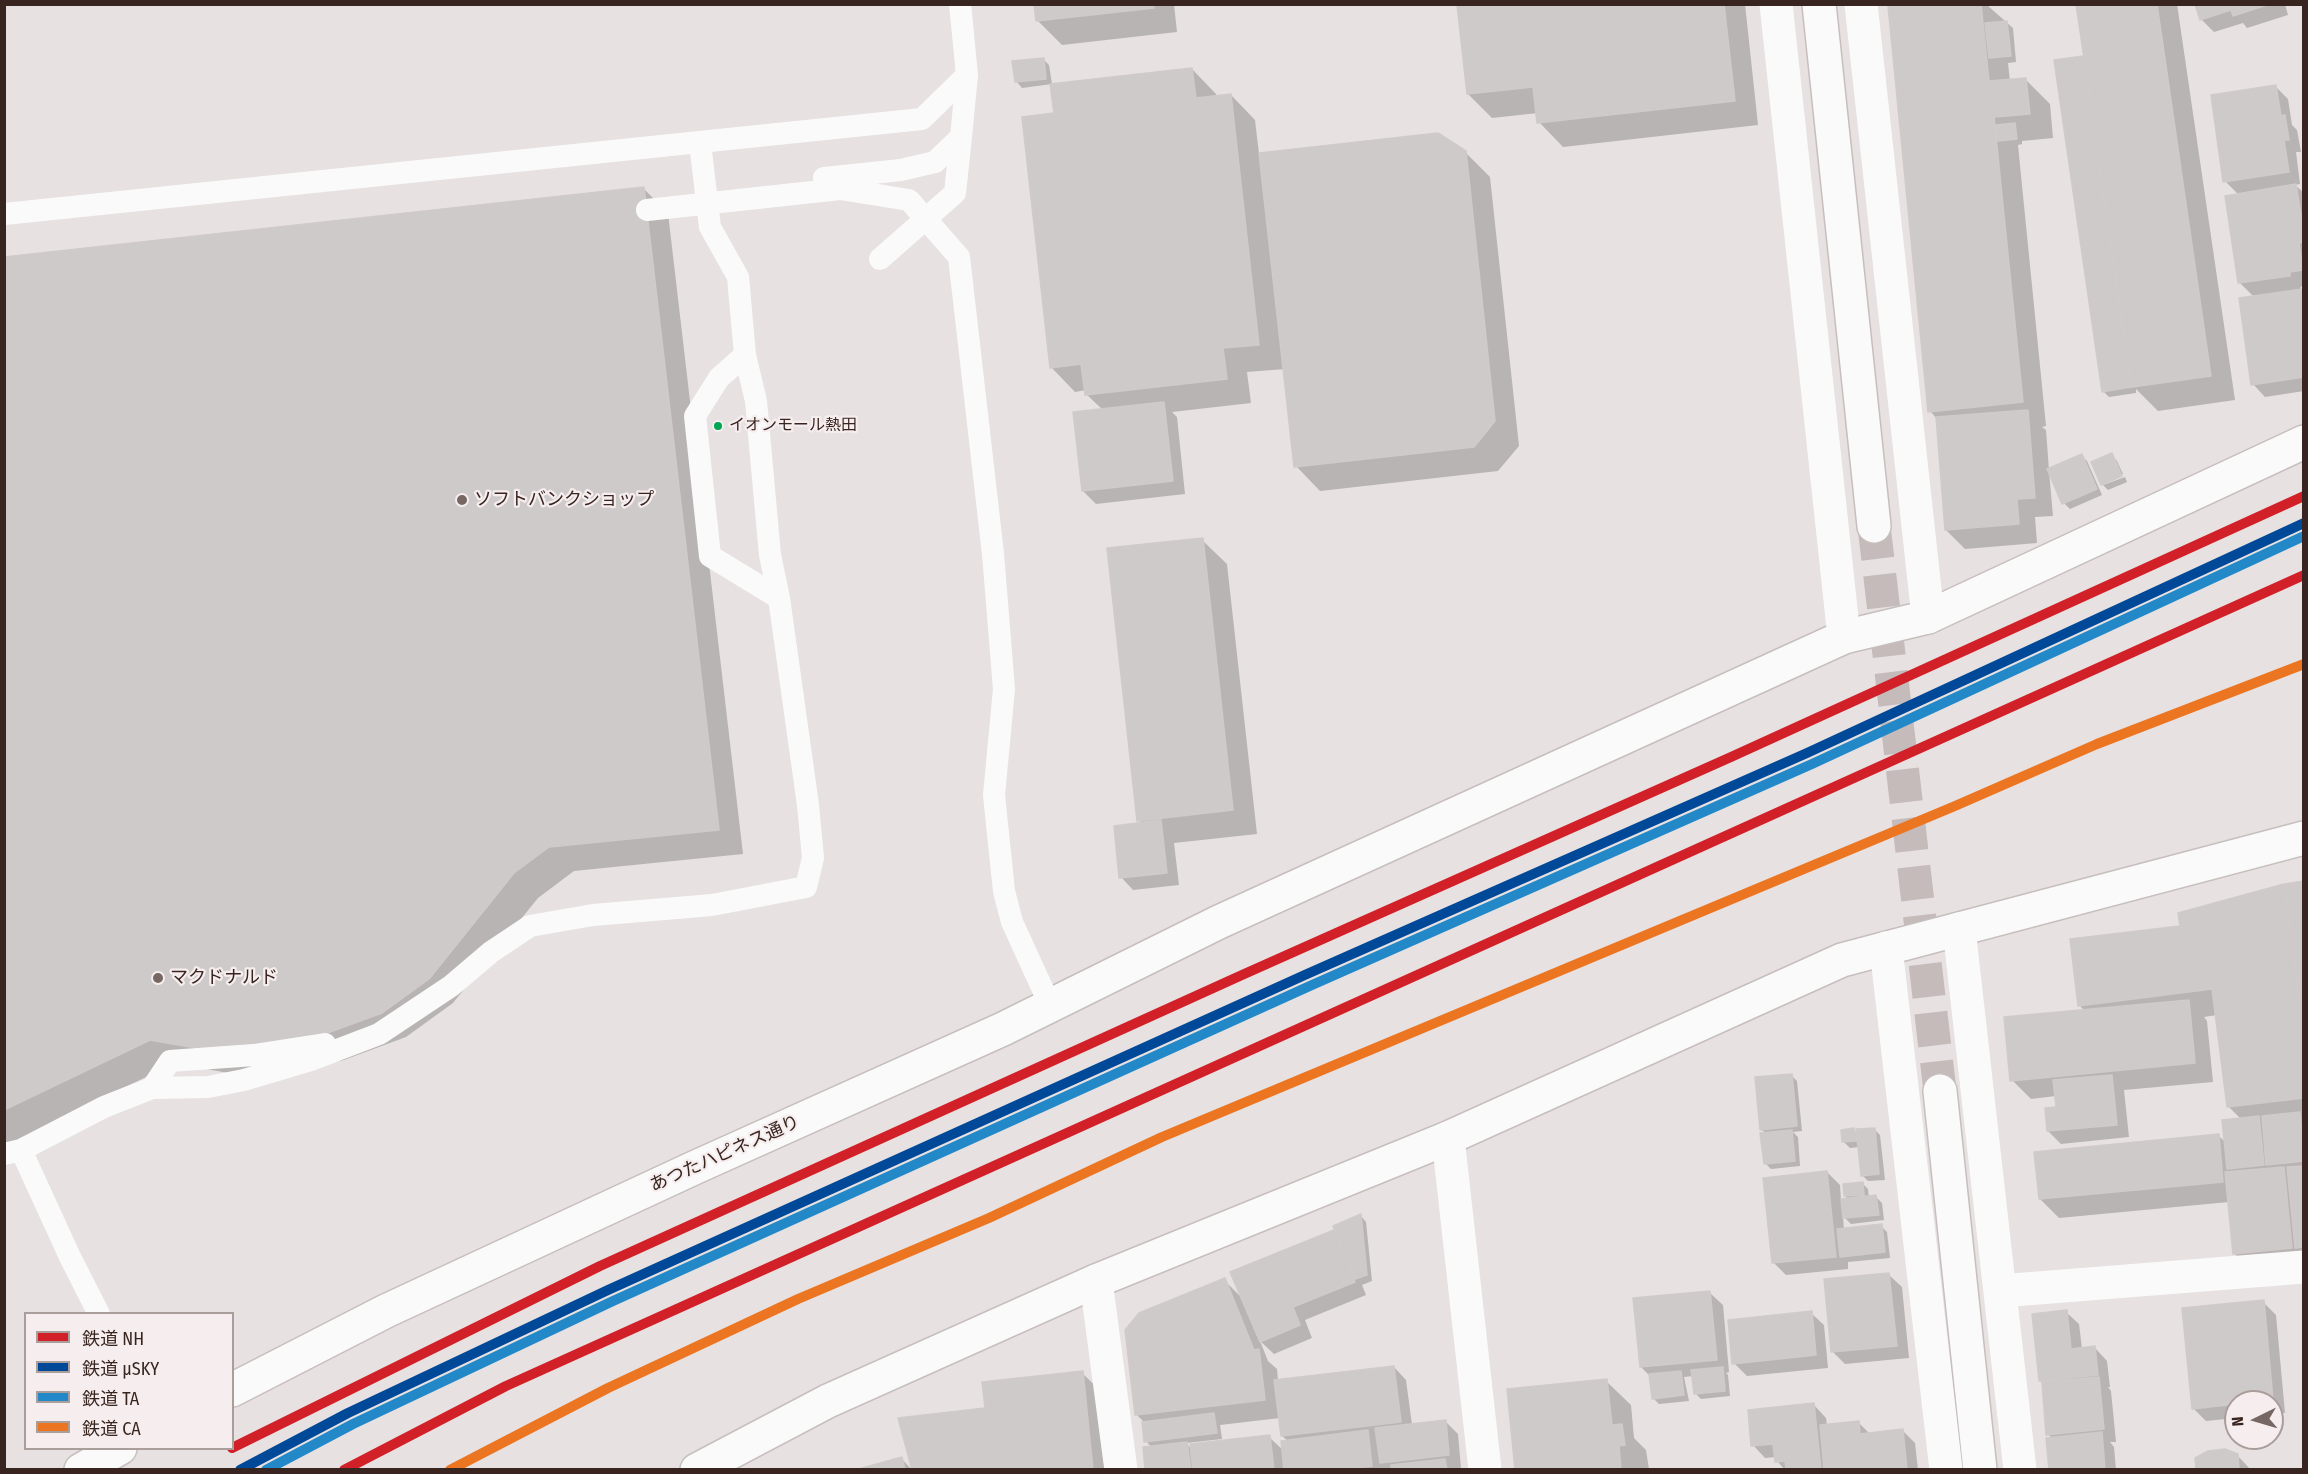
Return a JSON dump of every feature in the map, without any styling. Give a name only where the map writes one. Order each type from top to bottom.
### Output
[{"type":"street","points":[[1776,4],[1844,638]]},
{"type":"street","points":[[1819,4],[1874,526]]},
{"type":"street","points":[[1861,4],[1928,616]]},
{"type":"street","name":"あつたハピネス通り","points":[[234,1389],[386,1311],[696,1167],[1003,1029],[1219,922],[1844,638],[1928,616],[2304,442]]},
{"type":"street","points":[[697,1470],[828,1401],[1096,1281],[1448,1138],[1842,960],[2304,838]]},
{"type":"street","points":[[1959,929],[2020,1470]]},
{"type":"street","points":[[1886,948],[1946,1470]]},
{"type":"street","points":[[1940,1091],[1980,1470]]},
{"type":"street","points":[[1448,1138],[1485,1470]]},
{"type":"street","points":[[2000,1290],[2304,1268]]},
{"type":"street","points":[[1096,1281],[1120,1470]]},
{"type":"street","points":[[81,1470],[118,1450]]},
{"type":"lane","points":[[880,259],[955,193],[967,75],[960,4]]},
{"type":"lane","points":[[4,214],[922,119],[967,75]]},
{"type":"lane","points":[[961,137],[935,162],[901,170],[646,203],[840,189],[909,200],[959,257],[993,554],[1004,688],[994,795],[1004,891],[1012,922],[1050,1005]]},
{"type":"lane","points":[[98,1312],[13,1152],[104,1107],[153,1088],[208,1087],[244,1080],[311,1060],[379,1034],[451,986],[491,952],[531,926],[593,915],[711,905],[806,887],[813,858],[808,805],[771,555],[756,401],[745,355],[738,277],[710,227],[700,143]]},
{"type":"lane","points":[[745,355],[718,378],[694,416],[710,556],[779,598]]},
{"type":"building","points":[[1034,4],[1153,4],[1154,8],[1036,21]]},
{"type":"building","points":[[1724,4],[1735,101],[1537,123],[1533,87],[1467,94],[1457,5]]},
{"type":"building","points":[[1981,4],[1989,81],[2026,78],[2030,114],[1994,117],[2023,402],[1928,412],[1888,6]]},
{"type":"building","points":[[2076,4],[2157,4],[2211,376],[2132,387]]},
{"type":"building","points":[[2195,4],[2270,4],[2233,16],[2231,10],[2200,20]]},
{"type":"building","points":[[2007,21],[2011,56],[1989,58],[1985,23]]},
{"type":"building","points":[[2083,56],[2131,387],[2102,392],[2054,60]]},
{"type":"building","points":[[1044,58],[1046,79],[1015,82],[1012,61]]},
{"type":"building","points":[[1192,68],[1196,98],[1231,94],[1259,345],[1223,348],[1227,379],[1085,395],[1081,364],[1050,368],[1022,117],[1054,113],[1050,84]]},
{"type":"building","points":[[2276,85],[2281,116],[2285,115],[2289,140],[2284,140],[2289,172],[2223,182],[2211,95]]},
{"type":"building","points":[[2015,123],[2017,139],[1998,141],[1996,125]]},
{"type":"building","points":[[1438,133],[1466,151],[1495,421],[1474,447],[1294,467],[1259,153]]},
{"type":"building","points":[[2296,184],[2304,234],[2304,242],[2299,243],[2303,270],[2290,272],[2290,276],[2238,283],[2225,196]]},
{"type":"building","points":[[644,187],[719,830],[549,847],[514,873],[429,979],[382,1013],[319,1036],[273,1046],[202,1049],[150,1040],[4,1110],[4,257]]},
{"type":"building","points":[[2303,289],[2304,377],[2251,385],[2239,298]]},
{"type":"building","points":[[1164,402],[1173,481],[1082,491],[1073,412]]},
{"type":"building","points":[[2028,410],[2035,498],[2017,499],[2019,524],[1945,530],[1936,417]]},
{"type":"building","points":[[2112,453],[2122,476],[2101,485],[2091,462]]},
{"type":"building","points":[[2082,454],[2097,489],[2062,504],[2047,469]]},
{"type":"building","points":[[1203,538],[1233,810],[1137,821],[1107,548]]},
{"type":"building","points":[[1161,820],[1167,873],[1119,878],[1114,826]]},
{"type":"building","points":[[2304,881],[2304,999],[2299,1000],[2285,884]]},
{"type":"building","points":[[2284,884],[2299,1001],[2304,1000],[2304,1098],[2227,1107],[2212,989],[2078,1006],[2070,939],[2180,926],[2178,913]]},
{"type":"building","points":[[2189,1000],[2195,1063],[2010,1081],[2004,1017]]},
{"type":"building","points":[[1792,1074],[1797,1126],[1760,1130],[1755,1077]]},
{"type":"building","points":[[2112,1075],[2117,1125],[2047,1131],[2045,1108],[2056,1107],[2053,1080]]},
{"type":"building","points":[[2300,1112],[2304,1161],[2266,1165],[2262,1116]]},
{"type":"building","points":[[2259,1116],[2264,1165],[2227,1169],[2222,1120]]},
{"type":"building","points":[[1854,1128],[1856,1141],[1842,1142],[1841,1130]]},
{"type":"building","points":[[1875,1128],[1879,1174],[1861,1176],[1856,1129]]},
{"type":"building","points":[[1792,1130],[1795,1161],[1764,1164],[1760,1133]]},
{"type":"building","points":[[2219,1134],[2223,1182],[2039,1199],[2034,1152]]},
{"type":"building","points":[[2304,1166],[2304,1247],[2295,1248],[2287,1167]]},
{"type":"building","points":[[2284,1167],[2292,1248],[2233,1254],[2225,1172]]},
{"type":"building","points":[[1827,1171],[1836,1257],[1772,1263],[1763,1178]]},
{"type":"building","points":[[1863,1182],[1864,1195],[1844,1196],[1843,1184]]},
{"type":"building","points":[[1876,1195],[1879,1215],[1843,1218],[1841,1199]]},
{"type":"building","points":[[1361,1214],[1367,1275],[1355,1279],[1333,1226]]},
{"type":"building","points":[[1882,1224],[1885,1252],[1840,1257],[1837,1229]]},
{"type":"building","points":[[1334,1230],[1355,1282],[1293,1307],[1300,1325],[1260,1342],[1230,1272]]},
{"type":"building","points":[[1889,1273],[1897,1346],[1831,1352],[1824,1279]]},
{"type":"building","points":[[1225,1278],[1254,1350],[1259,1349],[1265,1400],[1135,1415],[1125,1330],[1139,1313]]},
{"type":"building","points":[[1710,1291],[1717,1360],[1640,1367],[1633,1298]]},
{"type":"building","points":[[2264,1300],[2272,1390],[2224,1390],[2224,1405],[2192,1409],[2182,1308]]},
{"type":"building","points":[[2067,1310],[2071,1349],[2095,1346],[2098,1375],[2039,1381],[2032,1314]]},
{"type":"building","points":[[1812,1311],[1816,1355],[1732,1364],[1728,1320]]},
{"type":"building","points":[[1394,1366],[1401,1422],[1281,1436],[1274,1380]]},
{"type":"building","points":[[1723,1367],[1725,1391],[1694,1394],[1691,1370]]},
{"type":"building","points":[[1083,1371],[1093,1470],[912,1470],[898,1418],[985,1408],[982,1382]]},
{"type":"building","points":[[1681,1371],[1684,1395],[1652,1399],[1649,1374]]},
{"type":"building","points":[[2099,1377],[2104,1429],[2046,1435],[2042,1382]]},
{"type":"building","points":[[1607,1379],[1612,1425],[1622,1424],[1625,1445],[1619,1446],[1621,1470],[1515,1470],[1507,1389]]},
{"type":"building","points":[[1814,1403],[1821,1470],[1786,1470],[1785,1461],[1775,1462],[1773,1444],[1751,1446],[1748,1410]]},
{"type":"building","points":[[1214,1413],[1217,1433],[1144,1442],[1142,1422]]},
{"type":"building","points":[[1446,1420],[1449,1455],[1380,1463],[1375,1428]]},
{"type":"building","points":[[1859,1421],[1860,1434],[1903,1429],[1907,1470],[1824,1470],[1820,1425]]},
{"type":"building","points":[[1368,1430],[1372,1466],[1341,1470],[1284,1470],[1281,1441]]},
{"type":"building","points":[[2102,1432],[2105,1470],[2049,1470],[2046,1438]]},
{"type":"building","points":[[1270,1435],[1274,1470],[1193,1470],[1190,1444]]},
{"type":"building","points":[[1187,1442],[1191,1470],[1145,1470],[1143,1447]]},
{"type":"building","points":[[2224,1449],[2238,1454],[2239,1470],[2196,1470],[2195,1458],[2208,1451]]},
{"type":"building","points":[[902,1457],[905,1470],[855,1470]]},
{"type":"building","points":[[1445,1459],[1447,1470],[1391,1470],[1391,1465]]},
{"type":"tunnel","points":[[1874,526],[1940,1091]]},
{"type":"rail line","name":"NH","points":[[234,1447],[600,1266],[1242,975],[1731,757],[2304,496]]},
{"type":"rail line","name":"μSKY","points":[[240,1470],[348,1413],[608,1290],[1307,974],[1807,753],[2304,523]]},
{"type":"rail line","name":"TA","points":[[266,1470],[353,1424],[613,1301],[1312,985],[1812,764],[2304,536]]},
{"type":"rail line","name":"NH","points":[[344,1470],[506,1386],[2304,575]]},
{"type":"rail line","name":"CA","points":[[450,1470],[608,1388],[798,1299],[989,1218],[1162,1137],[1955,806],[2097,744],[2304,664]]},
{"type":"place","name":"イオンモール熱田","points":[[718,426]]},
{"type":"place","name":"ソフトバンクショップ","points":[[462,500]]},
{"type":"place","name":"マクドナルド","points":[[158,978]]}]
